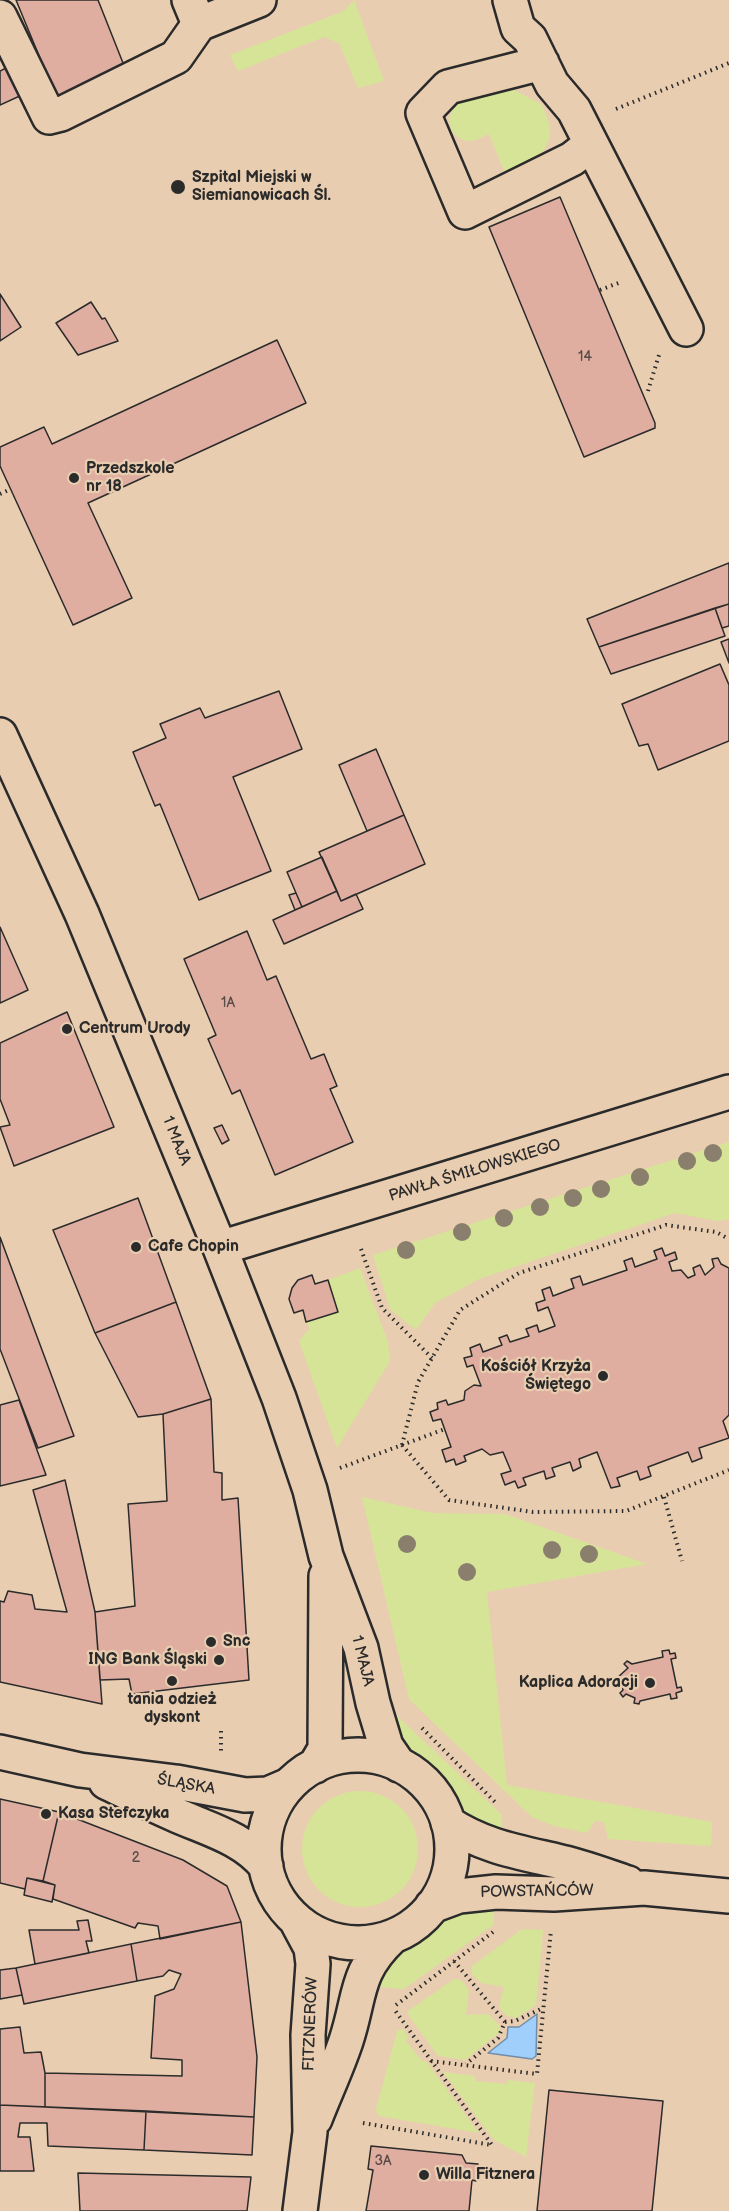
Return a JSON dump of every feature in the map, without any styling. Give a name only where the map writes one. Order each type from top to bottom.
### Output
[{"type":"street","points":[[0,17],[49,117],[61,114],[176,57],[194,12],[259,0]]},
{"type":"street","points":[[510,0],[518,28],[530,39],[552,84],[574,110],[686,329]]},
{"type":"street","points":[[542,63],[448,87],[423,113],[465,212],[572,159],[590,145]]},
{"type":"street","name":"1 MAJA","points":[[0,735],[82,914],[220,1248],[299,1455],[326,1556],[361,1648],[372,1703],[386,1746],[399,1765]]},
{"type":"street","name":"PAWŁA ŚMIŁOWSKIEGO","points":[[220,1248],[729,1092]]},
{"type":"street","name":"1 MAJA","points":[[315,1766],[325,1749],[326,1556]]},
{"type":"street","name":"ŚLĄSKA","points":[[0,1752],[80,1770],[176,1782],[245,1795],[260,1796],[289,1785]]},
{"type":"street","points":[[357,1755],[379,1758],[399,1765],[418,1777],[433,1792],[448,1823],[452,1848],[449,1873],[432,1906],[414,1925],[392,1937],[367,1942],[342,1942],[318,1934],[296,1920],[280,1901],[266,1866],[264,1844],[268,1823],[276,1803],[289,1785],[315,1766],[336,1758],[357,1755]]},
{"type":"street","name":"ŚLĄSKA","points":[[80,1770],[165,1810],[233,1838],[252,1851],[266,1866]]},
{"type":"street","name":"POWSTAŃCÓW","points":[[448,1823],[465,1835],[500,1849],[559,1861],[644,1888]]},
{"type":"street","name":"POWSTAŃCÓW","points":[[432,1906],[459,1896],[478,1893],[554,1894],[644,1888],[729,1896]]},
{"type":"street","name":"FITZNERÓW","points":[[296,1920],[308,1941],[312,1956],[308,2035],[310,2132],[300,2211]]},
{"type":"street","name":"FITZNERÓW","points":[[310,2132],[346,2040],[361,1979],[372,1956],[392,1937]]},
{"type":"path","points":[[590,145],[602,133],[606,118],[616,109],[729,63]]},
{"type":"path","points":[[600,290],[609,286]]},
{"type":"path","points":[[0,494],[11,489]]},
{"type":"path","points":[[402,1445],[418,1382],[460,1310],[519,1272],[666,1225],[716,1232],[729,1239]]},
{"type":"path","points":[[361,1249],[382,1308],[432,1358]]},
{"type":"path","points":[[337,1469],[445,1429]]},
{"type":"path","points":[[402,1445],[449,1500],[532,1512],[626,1511],[729,1470]]},
{"type":"path","points":[[664,1497],[682,1561]]},
{"type":"path","points":[[421,1726],[501,1808]]},
{"type":"path","points":[[431,2060],[537,2074],[552,1921]]},
{"type":"path","points":[[363,2123],[492,2145],[393,2007],[500,1926]]},
{"type":"path","points":[[454,1960],[505,2022]]},
{"type":"path","points":[[505,2022],[515,2021],[543,2008]]},
{"type":"path","points":[[465,2065],[498,2038],[505,2022]]},
{"type":"green space","points":[[354,0],[384,81],[358,88],[339,43],[324,37],[238,71],[230,55],[344,11]]},
{"type":"green space","points":[[514,90],[541,104],[547,116],[550,136],[542,152],[515,172],[504,171],[489,134],[467,141],[454,133],[450,119],[458,103],[468,97],[485,92]]},
{"type":"green space","points":[[729,1142],[729,1219],[718,1221],[675,1213],[479,1279],[435,1303],[416,1330],[390,1309],[373,1255]]},
{"type":"green space","points":[[360,1268],[388,1342],[390,1361],[337,1448],[299,1341],[310,1328],[306,1322],[338,1311],[328,1280]]},
{"type":"green space","points":[[362,1497],[432,1513],[505,1514],[647,1564],[487,1592],[507,1785],[712,1822],[711,1846],[608,1839],[604,1822],[595,1821],[587,1833],[554,1826],[532,1817],[409,1699]]},
{"type":"green space","points":[[389,1708],[502,1815],[501,1836],[460,1811],[448,1787],[403,1747]]},
{"type":"green space","points":[[360,1791],[382,1795],[401,1808],[414,1827],[418,1849],[414,1871],[401,1890],[382,1903],[360,1907],[338,1903],[319,1890],[306,1871],[302,1849],[306,1827],[319,1808],[338,1795]]},
{"type":"green space","points":[[495,1905],[493,1925],[404,1989],[377,1987],[372,1983],[400,1950],[424,1938],[448,1915]]},
{"type":"green space","points":[[522,1929],[543,1930],[536,2005],[516,2018],[507,2016],[499,2007],[504,1987],[481,1983],[472,1974],[472,1966]]},
{"type":"green space","points":[[454,1979],[461,1980],[469,1990],[466,2015],[488,2014],[500,2026],[499,2033],[465,2060],[438,2056],[409,2016],[408,2011]]},
{"type":"green space","points":[[403,2029],[408,2037],[406,2041],[423,2062],[425,2060],[479,2133],[379,2116],[376,2110],[397,2031]]},
{"type":"green space","points":[[443,2072],[475,2076],[476,2081],[507,2084],[508,2080],[535,2083],[526,2157],[494,2140]]},
{"type":"water","points":[[537,2014],[536,2056],[532,2059],[488,2053],[507,2038],[508,2027],[519,2027]]},
{"type":"building","points":[[16,0],[98,0],[125,68],[56,97]]},
{"type":"building","points":[[10,66],[24,94],[0,105],[0,71]]},
{"type":"building","points":[[560,197],[655,423],[655,428],[584,457],[489,227]]},
{"type":"building","points":[[0,294],[21,327],[0,341]]},
{"type":"building","points":[[91,302],[102,319],[105,318],[118,341],[78,355],[56,323]]},
{"type":"building","name":"Przedszkole nr 18","points":[[277,340],[306,403],[88,503],[132,598],[73,625],[0,466],[0,447],[44,427],[52,444]]},
{"type":"building","points":[[729,563],[729,604],[599,647],[587,619]]},
{"type":"building","points":[[729,604],[729,626],[722,628],[715,608]]},
{"type":"building","points":[[715,608],[725,636],[611,674],[599,647]]},
{"type":"building","points":[[729,639],[729,663],[721,642]]},
{"type":"building","points":[[720,664],[729,685],[729,741],[658,770],[648,744],[639,746],[622,704]]},
{"type":"building","points":[[279,691],[302,749],[233,777],[271,871],[199,900],[160,804],[155,806],[133,752],[166,738],[160,724],[200,708],[205,718]]},
{"type":"building","points":[[376,749],[404,815],[367,831],[339,765]]},
{"type":"building","points":[[404,815],[425,864],[341,901],[319,852]]},
{"type":"building","points":[[322,857],[337,891],[302,907],[287,872]]},
{"type":"building","points":[[337,891],[341,901],[356,894],[363,909],[284,944],[273,920]]},
{"type":"building","points":[[296,893],[302,907],[295,910],[289,895]]},
{"type":"building","points":[[0,927],[28,990],[0,1003]]},
{"type":"building","points":[[247,931],[267,980],[276,976],[311,1059],[324,1054],[337,1086],[330,1089],[353,1142],[275,1175],[240,1090],[232,1094],[208,1039],[216,1035],[184,959]]},
{"type":"building","points":[[67,1012],[114,1127],[14,1166],[0,1127],[10,1125],[0,1099],[0,1043]]},
{"type":"building","points":[[222,1125],[229,1140],[222,1144],[214,1128]]},
{"type":"building","points":[[138,1198],[176,1302],[95,1333],[53,1230]]},
{"type":"building","points":[[0,1237],[74,1436],[38,1448],[0,1349]]},
{"type":"building","name":"Kościół Krzyża Świętego","points":[[662,1248],[665,1256],[675,1252],[677,1259],[669,1262],[672,1271],[681,1270],[688,1278],[695,1275],[693,1268],[700,1265],[705,1275],[714,1267],[712,1259],[718,1258],[721,1264],[729,1268],[729,1415],[723,1421],[729,1438],[699,1448],[702,1458],[692,1462],[688,1452],[648,1467],[651,1476],[640,1480],[637,1471],[617,1478],[620,1486],[611,1488],[597,1452],[579,1459],[581,1467],[573,1471],[570,1462],[552,1468],[555,1476],[546,1479],[544,1471],[523,1478],[526,1485],[518,1488],[515,1481],[505,1485],[501,1474],[511,1471],[503,1452],[490,1455],[482,1449],[464,1456],[466,1461],[456,1465],[454,1459],[446,1462],[442,1450],[451,1447],[441,1419],[433,1421],[430,1412],[438,1409],[437,1403],[446,1400],[448,1405],[464,1400],[465,1391],[474,1385],[481,1386],[473,1365],[467,1367],[464,1358],[472,1356],[470,1348],[480,1344],[483,1352],[502,1345],[499,1338],[507,1335],[510,1342],[529,1336],[526,1329],[537,1325],[539,1332],[555,1326],[548,1307],[538,1311],[536,1303],[545,1300],[542,1290],[550,1287],[553,1296],[574,1288],[571,1279],[580,1276],[583,1285],[627,1270],[624,1261],[632,1258],[635,1267],[657,1259],[654,1251]]},
{"type":"building","points":[[312,1275],[315,1284],[328,1280],[338,1312],[306,1322],[303,1310],[294,1313],[289,1299],[292,1288],[298,1280]]},
{"type":"building","points":[[176,1302],[211,1399],[163,1414],[138,1417],[95,1333]]},
{"type":"building","points":[[211,1399],[214,1472],[222,1473],[222,1500],[238,1498],[249,1680],[132,1694],[129,1679],[100,1680],[95,1612],[135,1606],[128,1504],[167,1501],[163,1414]]},
{"type":"building","points":[[19,1400],[46,1475],[0,1486],[0,1405]]},
{"type":"building","points":[[65,1480],[95,1612],[102,1704],[0,1682],[0,1601],[4,1602],[8,1591],[32,1595],[35,1609],[67,1612],[33,1490]]},
{"type":"building","points":[[669,1650],[670,1654],[675,1653],[676,1658],[671,1659],[677,1688],[681,1687],[682,1691],[676,1693],[677,1698],[671,1699],[670,1694],[640,1701],[639,1704],[634,1703],[635,1698],[626,1694],[623,1697],[620,1693],[623,1690],[621,1680],[617,1678],[628,1668],[624,1664],[627,1661],[632,1664],[663,1657],[662,1651]]},
{"type":"building","points":[[0,1799],[59,1812],[43,1881],[27,1878],[25,1889],[0,1883]]},
{"type":"building","points":[[59,1812],[183,1860],[227,1886],[241,1922],[160,1939],[158,1926],[138,1923],[135,1928],[53,1899],[55,1885],[43,1881]]},
{"type":"building","points":[[27,1878],[55,1885],[52,1902],[24,1895]]},
{"type":"building","points":[[88,1920],[92,1941],[86,1941],[89,1953],[35,1964],[29,1930],[79,1930],[77,1921]]},
{"type":"building","points":[[241,1922],[257,2057],[254,2117],[45,2107],[45,2073],[182,2076],[182,2060],[151,2058],[155,1996],[174,1989],[181,1974],[169,1970],[163,1976],[137,1981],[131,1944]]},
{"type":"building","points":[[131,1944],[137,1981],[24,2004],[16,1968]]},
{"type":"building","points":[[16,1968],[22,1995],[0,1999],[0,1970]]},
{"type":"building","points":[[20,2027],[24,2053],[41,2052],[45,2073],[45,2107],[0,2105],[0,2029]]},
{"type":"building","points":[[549,2090],[663,2101],[652,2211],[537,2211]]},
{"type":"building","points":[[0,2105],[146,2111],[144,2150],[48,2146],[47,2123],[20,2123],[18,2137],[30,2137],[34,2171],[0,2171]]},
{"type":"building","points":[[146,2111],[254,2117],[252,2155],[144,2150]]},
{"type":"building","name":"Willa Fitznera","points":[[371,2146],[462,2155],[466,2163],[478,2164],[476,2181],[472,2180],[469,2211],[366,2211],[373,2170],[368,2169]]},
{"type":"building","points":[[78,2173],[251,2177],[247,2211],[80,2211]]},
{"type":"place","name":"Szpital Miejski w Siemianowicach Śl.","points":[[178,187]]},
{"type":"place","name":"Przedszkole nr 18","points":[[74,478]]},
{"type":"place","name":"Centrum Urody","points":[[67,1029]]},
{"type":"place","name":"Cafe Chopin","points":[[136,1247]]},
{"type":"place","name":"Kościół Krzyża Świętego","points":[[603,1376]]},
{"type":"place","name":"Snc","points":[[211,1642]]},
{"type":"place","name":"ING Bank Śląski","points":[[219,1660]]},
{"type":"place","name":"tania odzież dyskont","points":[[172,1681]]},
{"type":"place","name":"Kaplica Adoracji","points":[[650,1683]]},
{"type":"place","name":"Kasa Stefczyka","points":[[46,1814]]},
{"type":"place","name":"Willa Fitznera","points":[[424,2175]]}]
